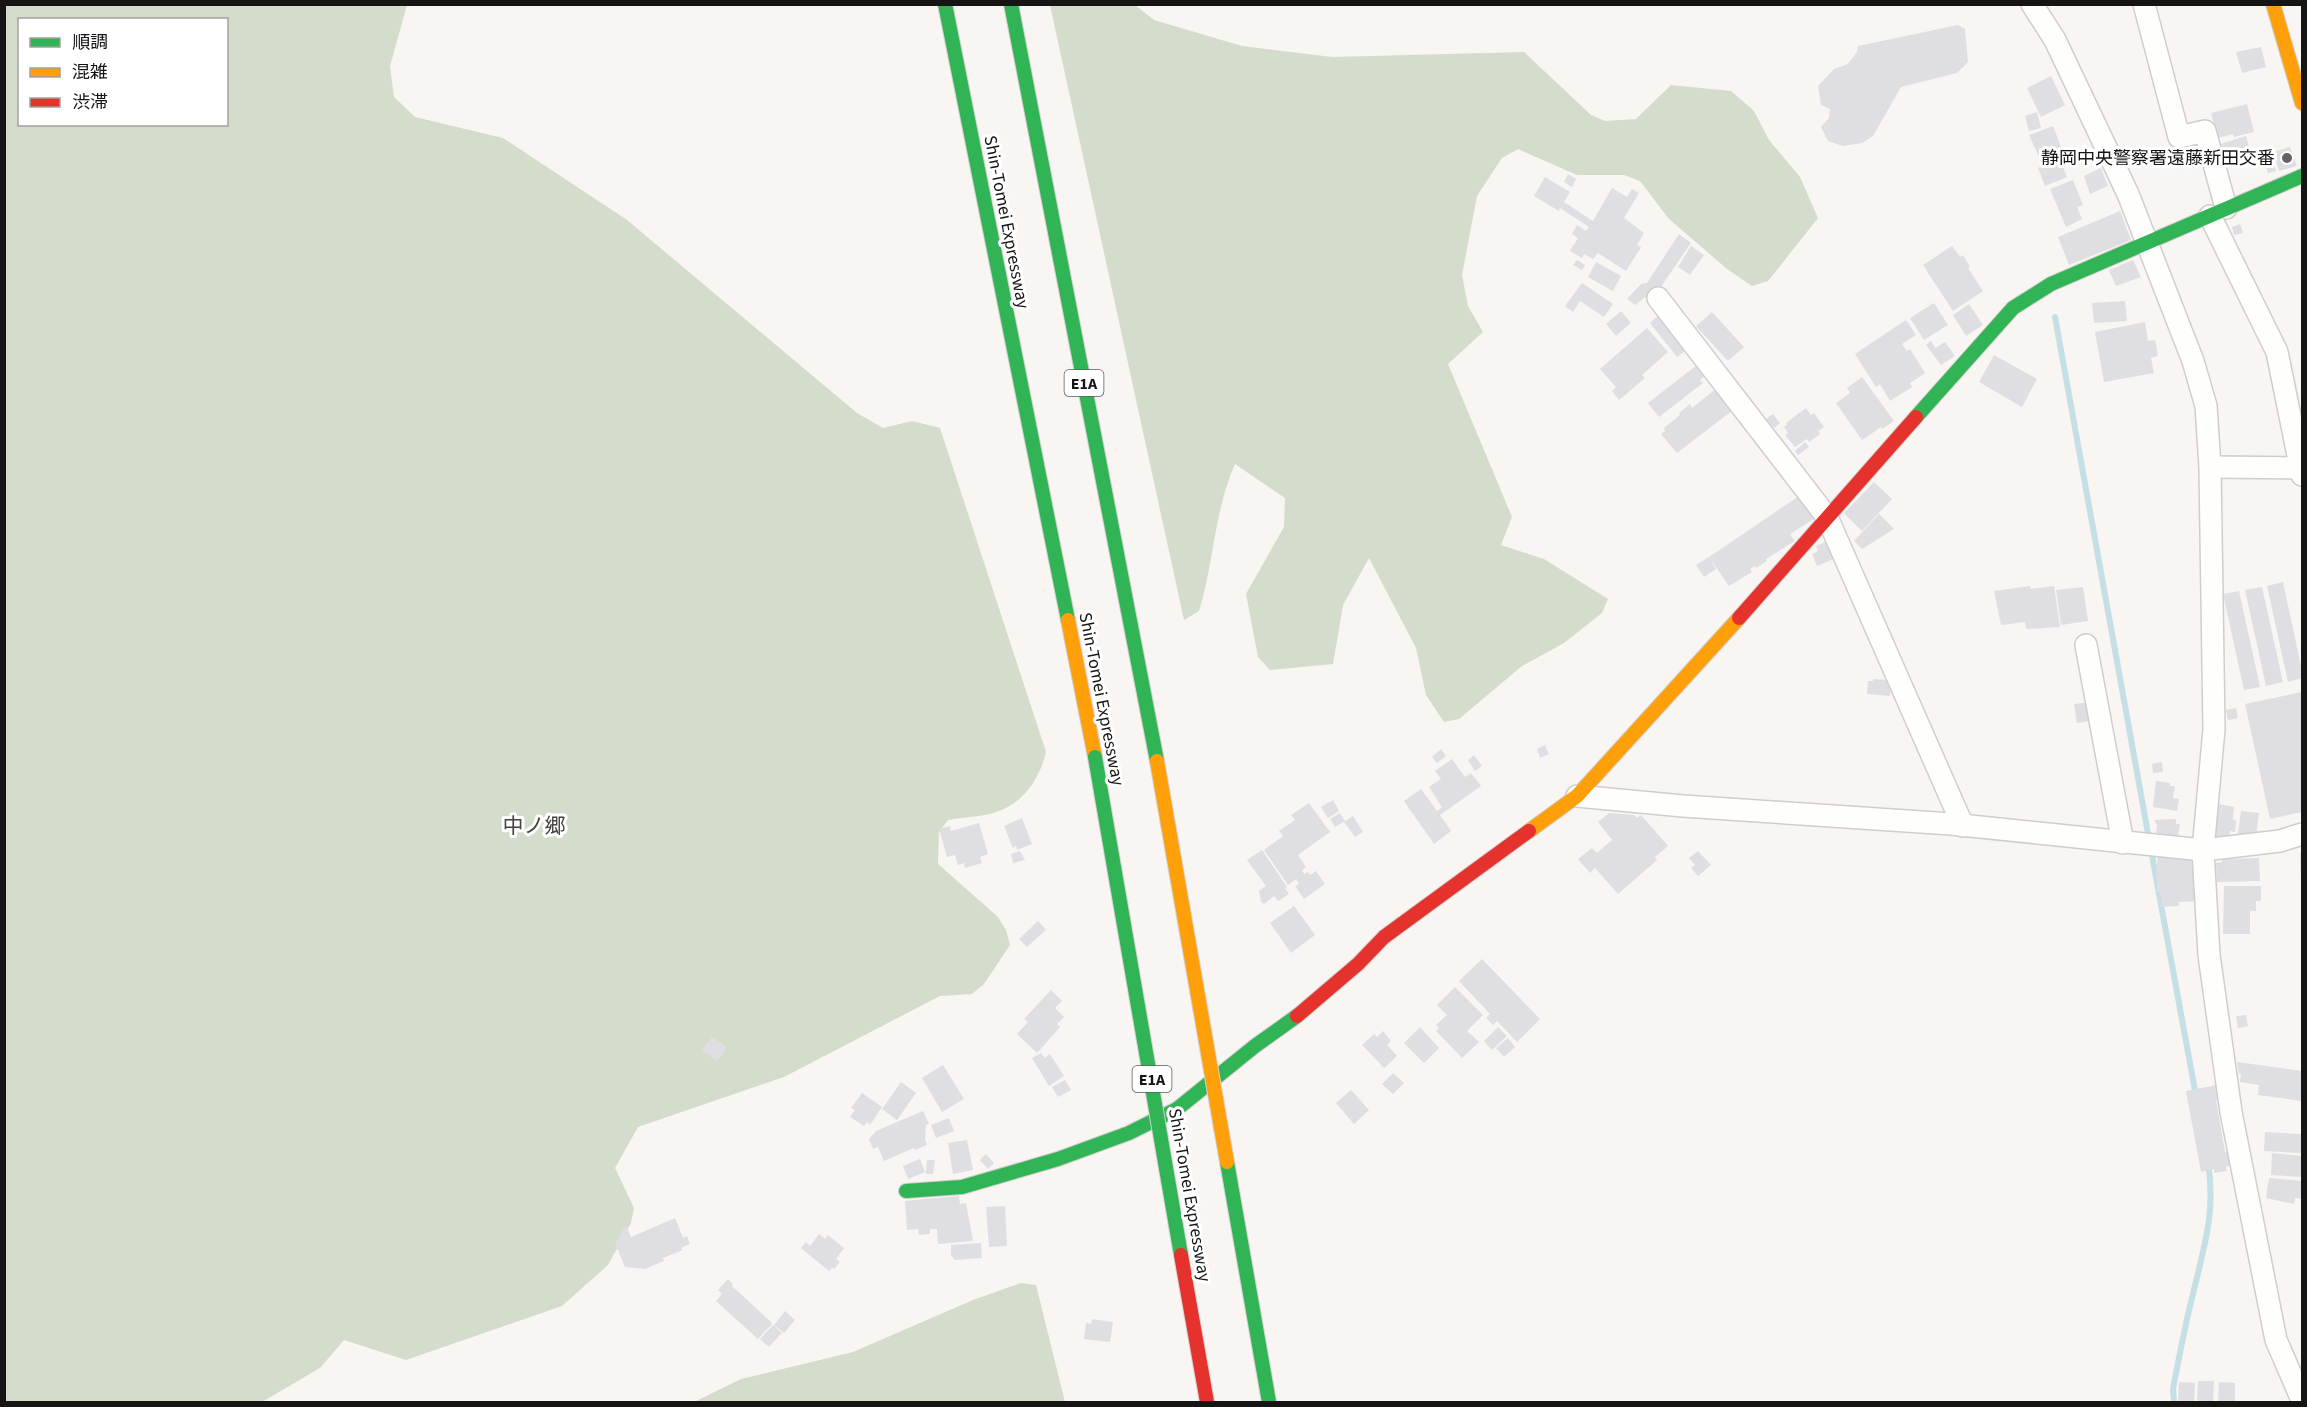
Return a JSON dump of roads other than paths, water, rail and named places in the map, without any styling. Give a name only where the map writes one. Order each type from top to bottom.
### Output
[{"type":"main road","name":"Shin-Tomei Expressway","points":[[945,4],[1095,757],[1207,1402]]},
{"type":"main road","name":"E1A","points":[[1011,4],[1157,761],[1269,1402]]},
{"type":"main road","points":[[2273,4],[2302,103]]},
{"type":"main road","points":[[906,1191],[962,1187],[1058,1159],[1129,1133],[1177,1109],[1304,1010],[1358,964],[1384,937],[1577,795],[1711,649],[2013,308],[2051,284],[2302,176]]},
{"type":"street","points":[[2032,4],[2055,40],[2128,194],[2193,361],[2206,406],[2210,467],[2214,729],[2203,850],[2209,955],[2231,1112],[2276,1340],[2301,1394]]},
{"type":"street","points":[[2144,4],[2179,137],[2205,130],[2218,212],[2277,352],[2302,471],[2210,467]]},
{"type":"street","points":[[1658,298],[1827,517],[1963,826]]},
{"type":"street","points":[[2086,645],[2123,843]]},
{"type":"street","points":[[1577,795],[1683,806],[1963,826],[2203,850],[2280,841],[2302,834]]},
{"type":"waterway","points":[[2055,317],[2149,839]]},
{"type":"waterway","points":[[2151,850],[2196,1096]]},
{"type":"waterway","points":[[2174,1402],[2173,1389],[2187,1317],[2208,1229],[2211,1197],[2208,1162]]},
{"type":"place","name":"静岡中央警察署遠藤新田交番","points":[[2287,158]]},
{"type":"district","name":"中ノ郷","points":[[534,826]]}]
